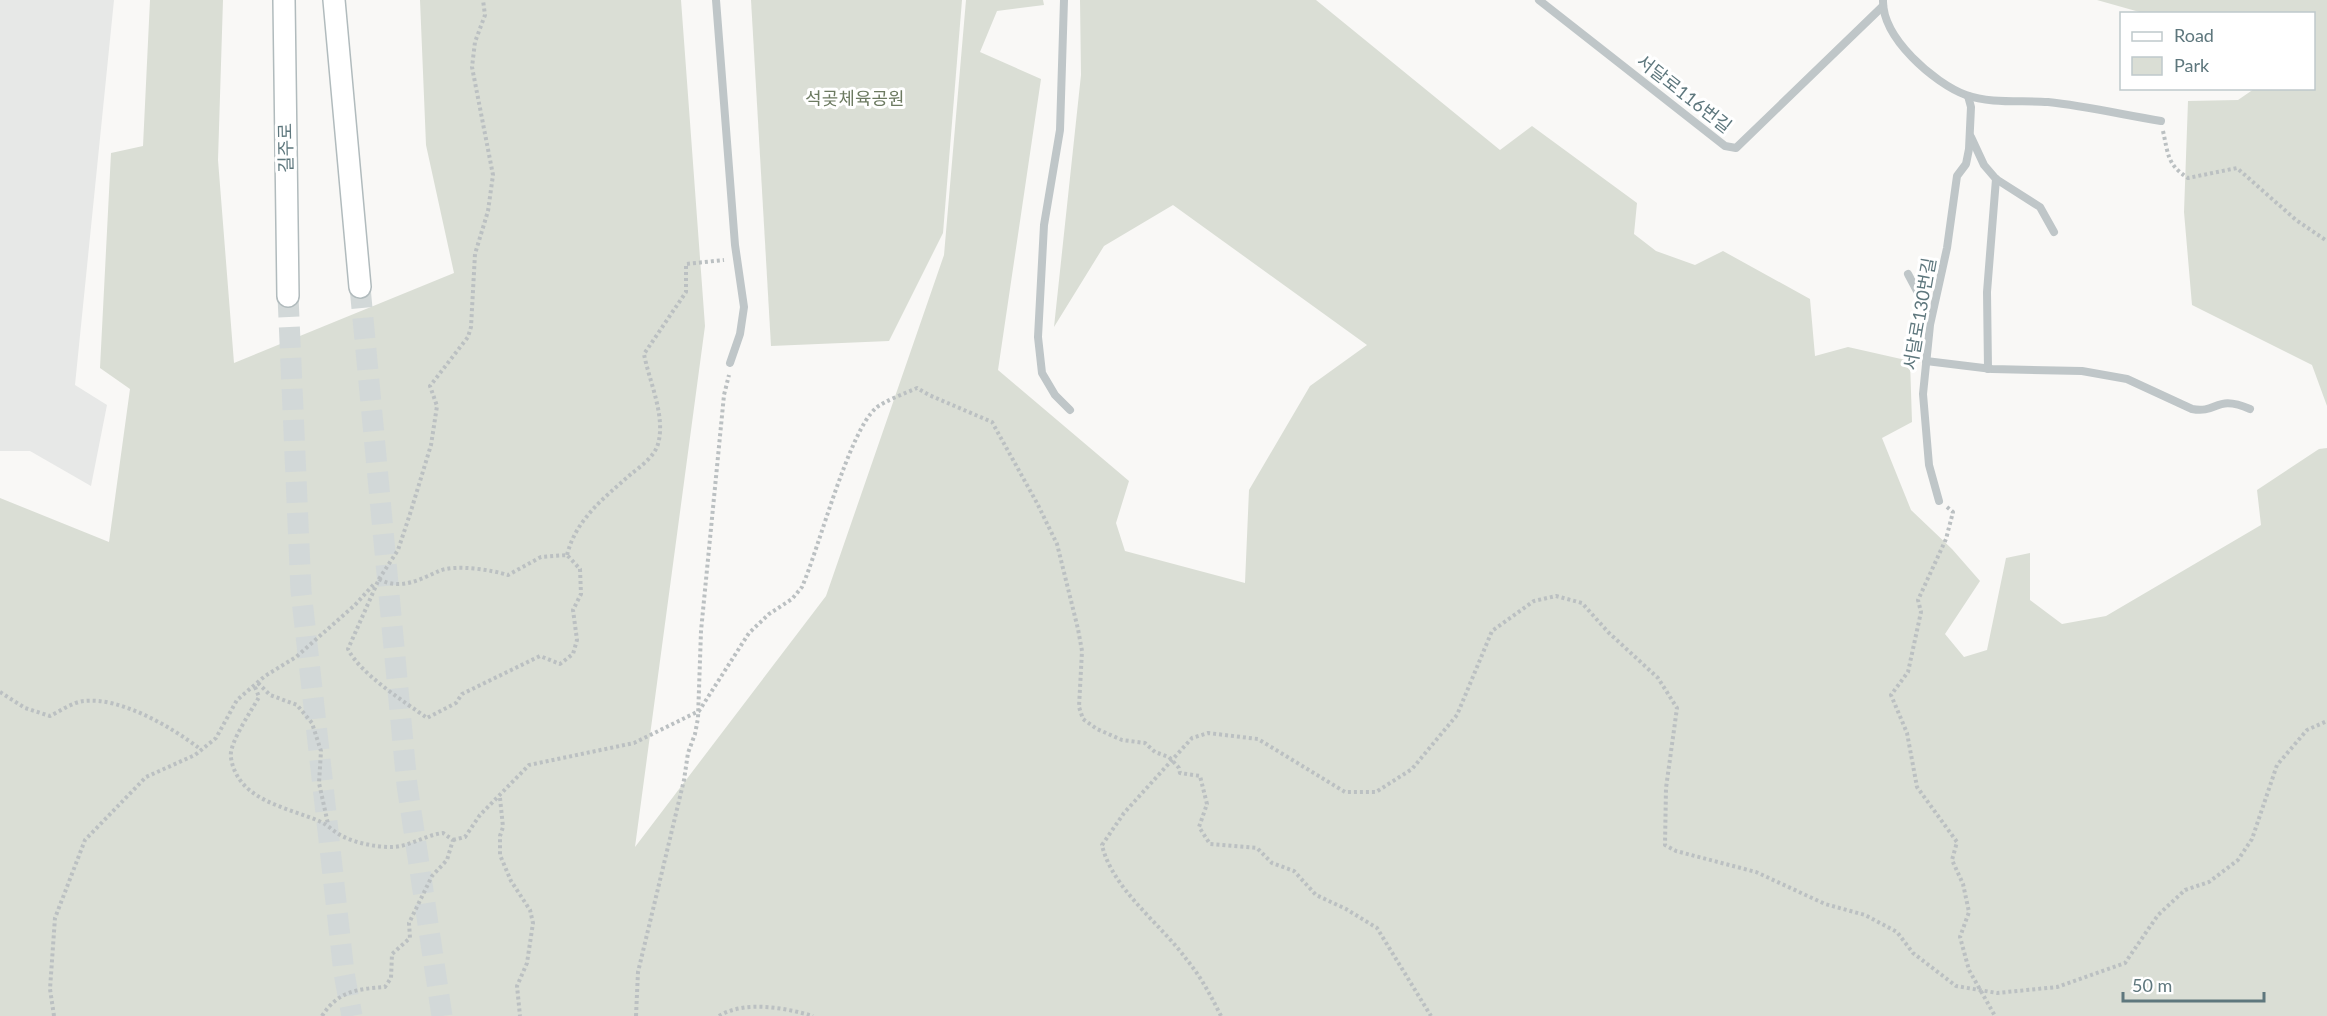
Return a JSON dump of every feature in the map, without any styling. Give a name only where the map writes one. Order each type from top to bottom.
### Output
[{"type":"main road","name":"길주로","points":[[284,0],[288,296]]},
{"type":"main road","points":[[333,0],[360,287]]},
{"type":"lane","points":[[716,0],[736,258],[744,307],[740,334],[730,363]]},
{"type":"lane","points":[[1064,0],[1060,130],[1044,225],[1038,337],[1042,373],[1055,394],[1070,410]]},
{"type":"lane","name":"서달로116번길","points":[[1539,0],[1725,146],[1736,148],[1883,3]]},
{"type":"lane","points":[[1883,3],[1887,23],[1904,49],[1946,84],[1968,96],[2048,102],[2161,121]]},
{"type":"lane","name":"서달로130번길","points":[[1939,501],[1929,465],[1923,394],[1930,325],[1947,248],[1958,176],[1966,164],[1971,107],[1968,96]]},
{"type":"lane","name":"서달로130번길","points":[[1970,134],[1984,165],[1996,179],[2040,207],[2054,232]]},
{"type":"lane","points":[[1988,369],[1987,292],[1996,179]]},
{"type":"lane","points":[[1908,274],[1925,306],[1930,325]]},
{"type":"lane","points":[[1926,361],[1988,369],[2082,371],[2127,379],[2193,409],[2203,411],[2222,402],[2233,402],[2250,409]]},
{"type":"path","points":[[483,0],[485,15],[475,42],[472,67],[493,175],[488,211],[475,254],[471,327],[468,337],[430,386],[437,406],[431,445],[398,550],[379,579],[348,649],[352,657],[382,686],[428,718],[456,703],[462,694],[514,666],[540,656],[560,664],[573,654],[577,640],[573,610],[581,594],[580,569],[567,555]]},
{"type":"path","points":[[2161,121],[2171,165],[2181,174],[2188,178],[2237,168],[2296,220],[2327,241]]},
{"type":"path","points":[[567,555],[572,535],[579,524],[601,500],[645,462],[658,444],[658,404],[644,354],[686,292],[684,274],[686,264],[736,258]]},
{"type":"path","points":[[636,1016],[638,972],[699,711],[701,631],[724,395],[730,363]]},
{"type":"path","points":[[256,685],[259,697],[234,744],[230,757],[237,774],[252,791],[272,805],[328,825],[342,836],[371,845],[393,847],[414,842],[427,835],[443,833],[453,840],[465,837],[480,815],[500,798],[521,770],[529,765],[634,743],[699,711],[749,633],[802,587],[841,476],[861,429],[874,409],[917,388],[992,422],[1058,544],[1082,651],[1080,707],[1083,719],[1096,729],[1122,740],[1145,743],[1155,753],[1171,760],[1180,773],[1200,776],[1207,804],[1199,827],[1210,844],[1257,848],[1272,863],[1294,871],[1316,895],[1346,909],[1377,928],[1431,1016]]},
{"type":"path","points":[[1939,501],[1953,512],[1946,539],[1918,600],[1921,612],[1908,672],[1891,694],[1907,734],[1917,787],[1957,843],[1952,860],[1963,884],[1969,912],[1960,937],[1969,970],[1995,1016]]},
{"type":"path","points":[[379,579],[390,585],[421,580],[439,571],[457,569],[486,569],[508,575],[541,557],[567,555]]},
{"type":"path","points":[[54,1016],[50,989],[55,918],[85,840],[146,777],[195,754],[216,738],[237,700],[296,657],[355,605],[379,579]]},
{"type":"path","points":[[1221,1016],[1209,992],[1186,959],[1106,863],[1102,845],[1124,813],[1192,738],[1208,733],[1232,734],[1258,739],[1345,792],[1376,792],[1412,769],[1457,715],[1492,631],[1534,600],[1556,596],[1582,603],[1608,632],[1658,678],[1677,708],[1666,788],[1665,845],[1676,851],[1756,872],[1825,904],[1865,915],[1897,932],[1913,952],[1956,986],[1983,992],[2057,987],[2125,963],[2158,915],[2185,890],[2209,882],[2238,860],[2252,839],[2277,765],[2307,730],[2327,721]]},
{"type":"path","points":[[256,685],[270,695],[297,705],[312,723],[321,751],[319,783],[328,825]]},
{"type":"path","points":[[0,692],[25,708],[50,716],[83,701],[117,704],[178,732],[200,748]]},
{"type":"path","points":[[500,798],[503,827],[500,836],[500,855],[511,881],[530,910],[534,923],[527,963],[517,986],[520,1016]]},
{"type":"path","points":[[322,1016],[330,1003],[341,994],[355,989],[385,987],[391,978],[392,954],[410,938],[409,922],[432,876],[447,860],[453,840]]},
{"type":"path","points":[[719,1016],[727,1011],[752,1007],[793,1010],[813,1016]]},
{"type":"shaded area","points":[[0,0],[114,0],[75,385],[107,405],[91,486],[30,451],[0,451]]},
{"type":"green space","points":[[150,0],[223,0],[218,160],[234,363],[454,273],[426,145],[420,0],[681,0],[705,326],[635,847],[826,596],[944,255],[966,0],[1043,0],[1044,5],[997,11],[980,52],[1041,79],[998,370],[1129,481],[1116,523],[1125,551],[1245,583],[1249,490],[1310,386],[1367,345],[1173,205],[1104,246],[1054,327],[1081,75],[1080,0],[1316,0],[1500,150],[1532,126],[1637,203],[1634,234],[1656,251],[1695,265],[1723,251],[1810,299],[1815,356],[1848,347],[1910,361],[1912,422],[1882,438],[1911,510],[1952,549],[1980,581],[1945,634],[1964,657],[1987,650],[2006,558],[2030,553],[2030,600],[2062,624],[2106,616],[2261,525],[2257,490],[2319,449],[2327,448],[2327,1016],[0,1016],[0,498],[109,542],[130,389],[100,368],[111,153],[143,146]]},
{"type":"green space","name":"석곶체육공원","points":[[751,0],[962,0],[943,233],[889,341],[771,346]]},
{"type":"green space","points":[[2097,0],[2327,0],[2327,406],[2312,365],[2192,305],[2184,212],[2188,101],[2238,100],[2253,90],[2315,90],[2315,12],[2139,12]]},
{"type":"tunnel","points":[[360,287],[407,785],[442,1016]]},
{"type":"tunnel","points":[[288,296],[301,591],[344,973],[352,1016]]}]
